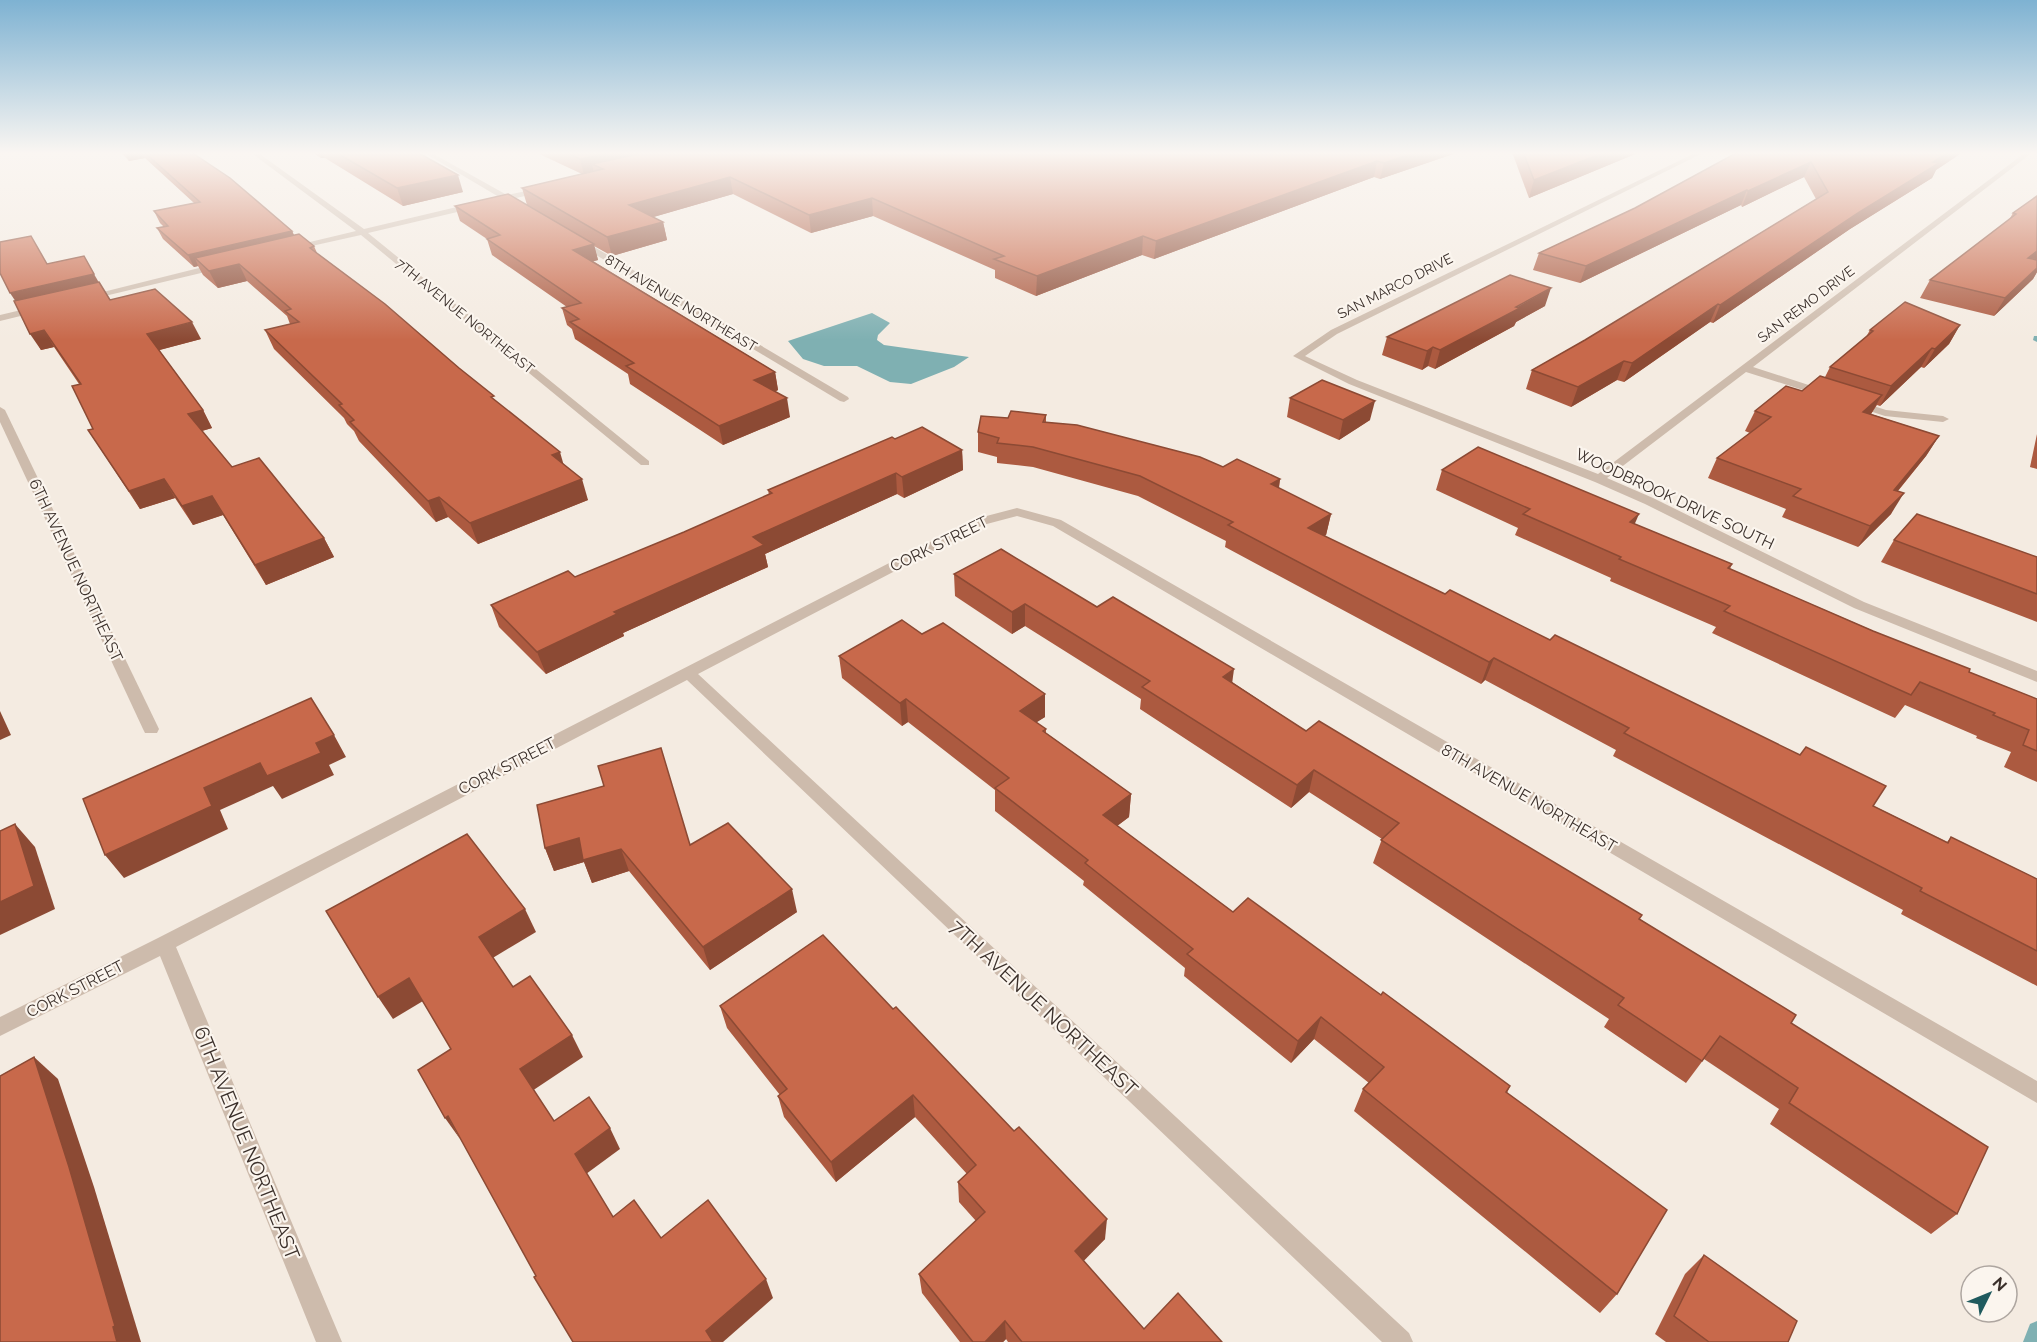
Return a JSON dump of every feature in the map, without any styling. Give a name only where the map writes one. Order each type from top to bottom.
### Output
[{"type":"street","name":"7TH AVENUE NORTHEAST","points":[[338,215],[645,463]]},
{"type":"street","points":[[281,251],[436,215]]},
{"type":"street","name":"SAN MARCO DRIVE","points":[[1298,356],[1334,332],[1572,215]]},
{"type":"street","name":"SAN REMO DRIVE","points":[[1599,479],[1947,215]]},
{"type":"street","name":"8TH AVENUE NORTHEAST","points":[[567,234],[844,399]]},
{"type":"street","points":[[77,300],[224,265]]},
{"type":"street","points":[[0,318],[44,308]]},
{"type":"street","name":"WOODBROOK DRIVE SOUTH","points":[[1298,356],[1353,382],[1599,479],[1649,501],[1858,605],[2037,677]]},
{"type":"street","points":[[1744,368],[1886,412],[1943,419]]},
{"type":"street","name":"6TH AVENUE NORTHEAST","points":[[0,410],[151,729]]},
{"type":"street","name":"8TH AVENUE NORTHEAST","points":[[1017,512],[1057,523],[2037,1093]]},
{"type":"street","name":"CORK STREET","points":[[0,1027],[165,944],[979,522],[1017,512]]},
{"type":"street","name":"7TH AVENUE NORTHEAST","points":[[688,673],[1400,1342]]},
{"type":"street","name":"6TH AVENUE NORTHEAST","points":[[165,944],[329,1342]]},
{"type":"water","points":[[872,313],[890,323],[878,335],[877,340],[884,345],[969,357],[954,367],[911,384],[890,382],[857,366],[824,366],[803,359],[788,341]]},
{"type":"building","points":[[157,215],[273,215],[292,231],[188,255],[157,228],[168,226]]},
{"type":"building","points":[[468,215],[543,215],[594,244],[573,250],[775,372],[754,380],[787,398],[719,426],[626,366],[634,363],[570,322],[579,319],[562,308],[581,303],[487,239],[500,235]]},
{"type":"building","points":[[568,215],[648,215],[663,222],[607,237]]},
{"type":"building","points":[[910,215],[1229,215],[1156,241],[1143,236],[1037,276],[994,259],[1004,256]]},
{"type":"building","points":[[1621,215],[1695,215],[1586,266],[1539,253]]},
{"type":"building","points":[[1791,215],[1856,215],[1632,363],[1624,361],[1578,387],[1532,370]]},
{"type":"building","points":[[2015,215],[2037,215],[2037,251],[2028,258],[2037,260],[2037,268],[2005,298],[1930,280]]},
{"type":"building","points":[[299,234],[314,246],[310,248],[385,304],[494,396],[491,397],[560,452],[552,455],[582,479],[470,523],[439,497],[428,501],[350,422],[354,420],[339,405],[342,404],[265,330],[299,322],[285,311],[291,309],[239,264],[209,271],[195,258]]},
{"type":"building","points":[[31,236],[47,264],[84,256],[94,274],[10,293],[0,273],[0,242]]},
{"type":"building","points":[[1510,275],[1551,288],[1516,307],[1520,308],[1440,350],[1433,347],[1427,351],[1387,337]]},
{"type":"building","points":[[99,282],[110,300],[155,289],[192,322],[147,334],[203,410],[188,414],[232,467],[259,458],[324,538],[255,565],[212,496],[182,506],[164,479],[129,491],[88,430],[93,429],[72,386],[81,384],[44,330],[30,334],[14,301]]},
{"type":"building","points":[[1905,302],[1960,325],[1891,386],[1830,367],[1873,331],[1870,330]]},
{"type":"building","points":[[1820,376],[1882,395],[1863,412],[1939,436],[1894,490],[1904,493],[1870,526],[1793,496],[1801,489],[1717,458],[1771,417],[1755,411],[1786,386],[1802,391]]},
{"type":"building","points":[[1322,380],[1375,401],[1343,420],[1290,398]]},
{"type":"building","points":[[1011,411],[1046,415],[1043,422],[1077,425],[1200,457],[1223,467],[1237,459],[1280,479],[1271,484],[1331,514],[1308,528],[1445,594],[1450,590],[1550,640],[1555,635],[1800,755],[1806,747],[1886,786],[1873,806],[1948,843],[1951,837],[2037,879],[2037,951],[1920,891],[1922,888],[1624,733],[1629,728],[1494,658],[1489,662],[1228,525],[1233,522],[1140,476],[1033,447],[997,443],[999,438],[978,432],[981,416],[1008,418]]},
{"type":"building","points":[[922,427],[962,450],[902,477],[896,473],[753,537],[764,545],[614,612],[617,614],[537,652],[491,605],[568,571],[575,577],[684,532],[772,493],[768,490],[892,437],[895,439]]},
{"type":"building","points":[[1478,447],[1639,514],[1630,522],[1732,564],[1728,568],[2037,699],[2037,751],[2023,745],[2029,730],[1993,715],[1995,713],[1920,682],[1911,695],[1724,611],[1730,606],[1619,559],[1621,557],[1523,514],[1530,509],[1442,470]]},
{"type":"building","points":[[1917,514],[2037,557],[2037,594],[1894,540]]},
{"type":"building","points":[[1001,549],[1097,607],[1113,597],[1234,669],[1223,677],[1306,731],[1319,721],[1642,915],[1639,919],[1796,1015],[1791,1023],[1988,1147],[1957,1214],[1789,1103],[1798,1088],[1720,1036],[1702,1061],[1618,1005],[1624,998],[1381,840],[1399,823],[1314,770],[1297,785],[1142,687],[1150,681],[1025,604],[1012,612],[954,574]]},
{"type":"building","points":[[902,620],[922,634],[943,623],[1045,694],[1020,711],[1046,729],[1043,731],[1131,794],[1103,815],[1233,912],[1248,898],[1381,995],[1383,992],[1510,1086],[1506,1092],[1667,1210],[1617,1294],[1363,1089],[1384,1067],[1321,1017],[1298,1041],[1187,954],[1193,949],[1085,863],[1088,860],[995,788],[1009,778],[906,699],[900,703],[839,656]]},
{"type":"building","points":[[311,698],[334,735],[316,743],[321,753],[267,776],[260,763],[204,788],[212,806],[105,855],[83,799]]},
{"type":"building","points":[[661,748],[690,845],[728,823],[792,889],[703,947],[621,849],[583,860],[579,838],[545,848],[537,805],[604,786],[598,766]]},
{"type":"building","points":[[15,824],[34,886],[0,902],[0,831]]},
{"type":"building","points":[[467,834],[525,909],[479,937],[513,987],[530,976],[572,1035],[520,1069],[554,1121],[589,1097],[610,1128],[575,1154],[613,1217],[634,1200],[661,1238],[708,1200],[766,1279],[706,1331],[713,1342],[573,1342],[534,1277],[536,1276],[448,1116],[445,1118],[418,1070],[451,1049],[409,978],[378,997],[326,911]]},
{"type":"building","points":[[823,935],[893,1009],[896,1007],[1014,1131],[1019,1127],[1107,1219],[1075,1251],[1144,1329],[1178,1293],[1222,1342],[1022,1342],[1005,1321],[985,1342],[973,1342],[919,1274],[985,1212],[958,1182],[976,1165],[913,1095],[831,1162],[778,1096],[787,1089],[720,1006]]},
{"type":"building","points":[[34,1057],[69,1167],[115,1326],[113,1327],[117,1342],[0,1342],[0,1076]]},
{"type":"building","points":[[1704,1255],[1797,1321],[1788,1342],[1709,1342],[1674,1316]]},
{"type":"waterway","points":[[2033,1342],[2037,1331]]}]
